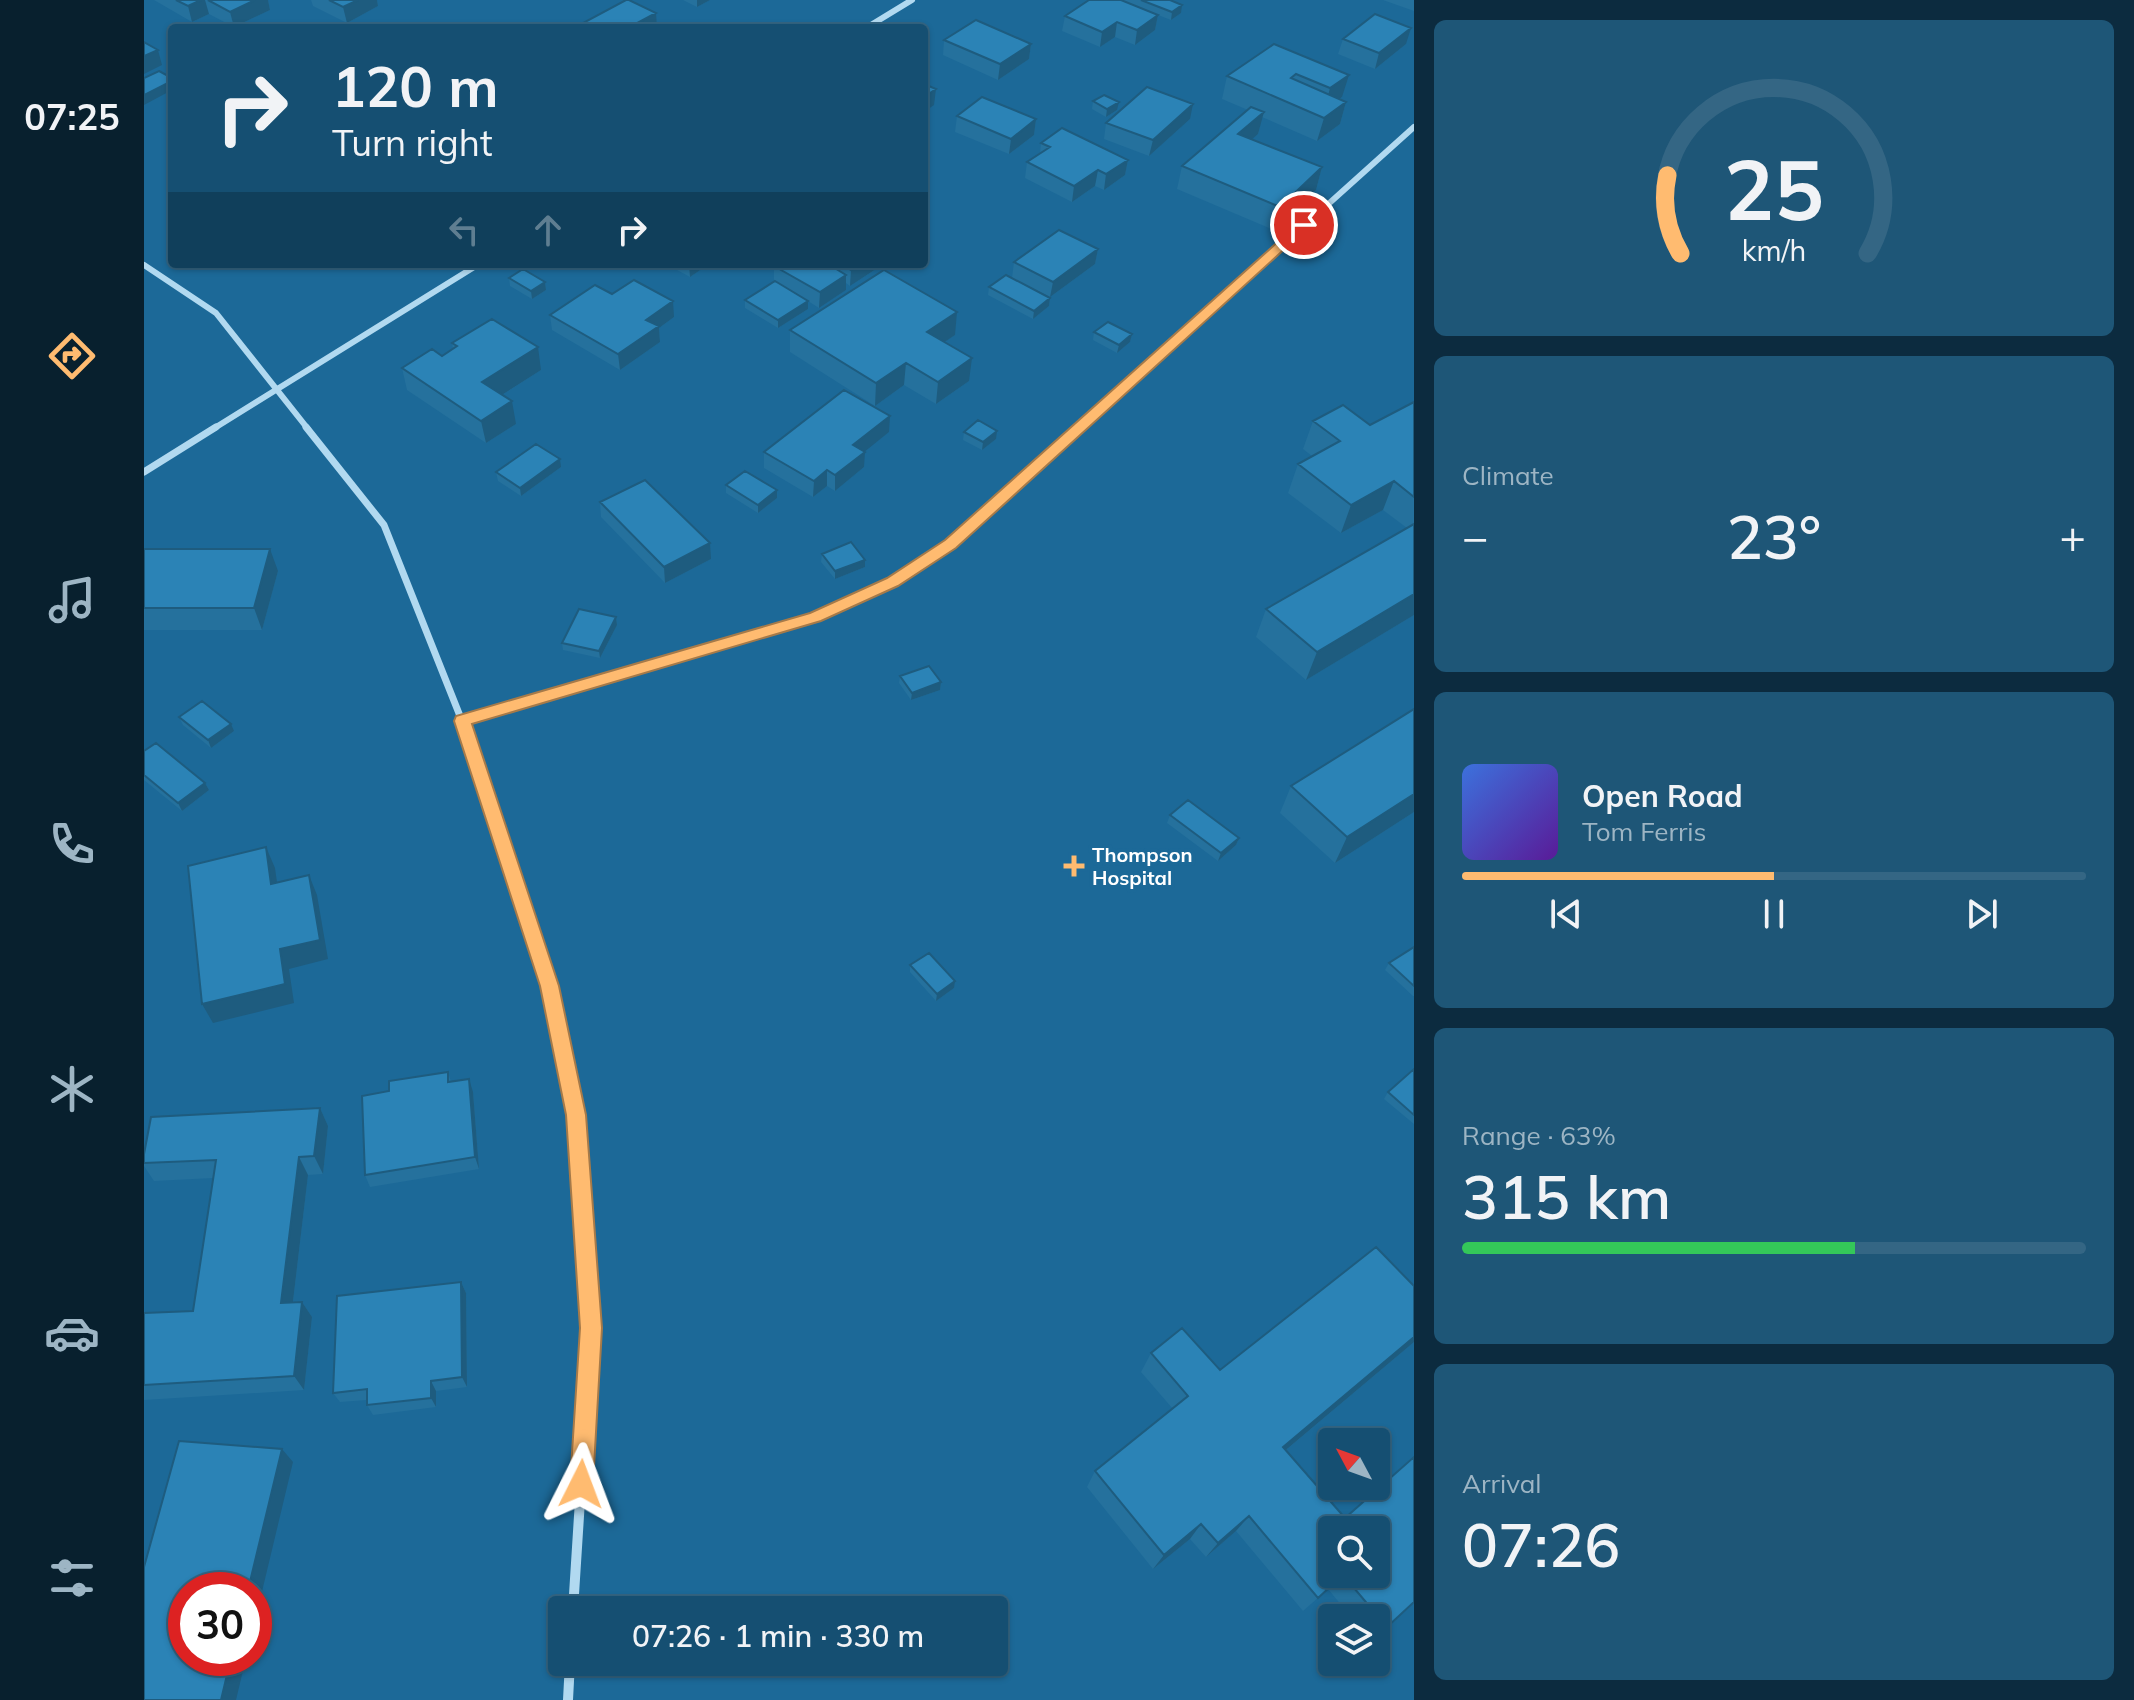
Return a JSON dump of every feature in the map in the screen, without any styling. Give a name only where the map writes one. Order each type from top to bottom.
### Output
[{"type":"street","points":[[873,24],[912,0]]},
{"type":"street","points":[[462,721],[815,617],[892,582],[950,544],[1414,127]]},
{"type":"street","points":[[144,265],[216,313],[384,525],[462,721],[550,986],[576,1115],[591,1328],[574,1596]]},
{"type":"street","points":[[144,472],[276,387],[472,268]]},
{"type":"street","points":[[568,1700],[569,1676]]},
{"type":"building","points":[[176,0],[201,0],[188,6]]},
{"type":"building","points":[[208,0],[255,0],[230,12]]},
{"type":"building","points":[[329,0],[358,0],[343,7]]},
{"type":"building","points":[[626,0],[656,13],[635,24],[583,23]]},
{"type":"building","points":[[1089,0],[1121,0],[1158,15],[1137,30],[1117,22],[1102,32],[1065,16]]},
{"type":"building","points":[[1141,0],[1170,0],[1182,5],[1172,12]]},
{"type":"building","points":[[1375,14],[1411,28],[1379,53],[1343,39]]},
{"type":"building","points":[[976,20],[1031,44],[1000,64],[944,40]]},
{"type":"building","points":[[144,42],[158,50],[144,56]]},
{"type":"building","points":[[1274,44],[1349,75],[1330,88],[1296,74],[1291,78],[1346,102],[1324,118],[1227,76]]},
{"type":"building","points":[[159,71],[168,76],[168,83],[144,95],[144,78]]},
{"type":"building","points":[[1147,87],[1193,104],[1153,140],[1106,123]]},
{"type":"building","points":[[1104,95],[1119,102],[1107,109],[1093,101]]},
{"type":"building","points":[[982,97],[1036,119],[1011,139],[957,116]]},
{"type":"building","points":[[1251,107],[1264,112],[1238,134],[1322,167],[1280,207],[1182,166]]},
{"type":"building","points":[[1062,128],[1128,160],[1106,174],[1098,170],[1074,186],[1027,162],[1050,147],[1041,143]]},
{"type":"building","points":[[1059,230],[1098,249],[1053,282],[1014,262]]},
{"type":"building","points":[[778,268],[835,268],[846,275],[820,292]]},
{"type":"building","points":[[523,269],[545,282],[531,291],[509,278]]},
{"type":"building","points":[[884,270],[957,312],[927,332],[972,358],[938,382],[906,363],[876,383],[790,330]]},
{"type":"building","points":[[1006,275],[1050,298],[1034,311],[989,287]]},
{"type":"building","points":[[634,280],[673,301],[646,320],[659,326],[618,354],[550,315],[595,285],[612,294]]},
{"type":"building","points":[[775,281],[808,301],[778,320],[745,300]]},
{"type":"building","points":[[492,319],[538,347],[482,382],[512,401],[481,421],[402,368],[432,349],[442,356],[457,346],[452,343]]},
{"type":"building","points":[[1108,322],[1132,334],[1119,345],[1094,332]]},
{"type":"building","points":[[844,390],[890,416],[853,445],[865,452],[835,475],[827,470],[814,481],[764,452]]},
{"type":"building","points":[[1414,402],[1414,497],[1394,481],[1351,505],[1298,464],[1340,441],[1313,421],[1343,405],[1370,425]]},
{"type":"building","points":[[978,420],[997,431],[983,442],[964,432]]},
{"type":"building","points":[[536,444],[560,459],[520,488],[496,472]]},
{"type":"building","points":[[745,471],[777,490],[758,505],[726,485]]},
{"type":"building","points":[[645,480],[710,543],[664,567],[600,502]]},
{"type":"building","points":[[1414,524],[1414,594],[1317,652],[1266,609]]},
{"type":"building","points":[[851,542],[865,560],[835,571],[822,554]]},
{"type":"building","points":[[144,549],[270,549],[254,608],[144,608]]},
{"type":"building","points":[[579,609],[616,617],[599,651],[562,643]]},
{"type":"building","points":[[929,666],[941,682],[912,693],[900,676]]},
{"type":"building","points":[[202,701],[231,724],[208,740],[179,717]]},
{"type":"building","points":[[1414,709],[1414,794],[1347,837],[1291,786]]},
{"type":"building","points":[[156,743],[205,783],[178,803],[144,775],[144,751]]},
{"type":"building","points":[[1188,800],[1239,838],[1221,853],[1170,815]]},
{"type":"building","points":[[266,847],[271,884],[309,875],[320,940],[280,949],[285,984],[202,1004],[188,866]]},
{"type":"building","points":[[1414,947],[1414,986],[1389,963]]},
{"type":"building","points":[[929,953],[955,981],[937,994],[910,965]]},
{"type":"building","points":[[1414,1069],[1414,1115],[1388,1092]]},
{"type":"building","points":[[448,1072],[448,1082],[469,1079],[475,1157],[365,1175],[362,1096],[389,1091],[389,1081]]},
{"type":"building","points":[[320,1108],[314,1156],[299,1157],[281,1303],[302,1302],[294,1376],[144,1385],[144,1313],[193,1311],[216,1160],[144,1163],[151,1117]]},
{"type":"building","points":[[1376,1247],[1414,1286],[1414,1337],[1283,1447],[1318,1487],[1318,1500],[1329,1500],[1343,1516],[1318,1516],[1318,1588],[1329,1588],[1318,1598],[1249,1516],[1218,1543],[1201,1524],[1164,1555],[1095,1471],[1188,1396],[1151,1353],[1182,1328],[1220,1370]]},
{"type":"building","points":[[461,1282],[462,1377],[431,1381],[431,1398],[367,1405],[367,1389],[333,1393],[337,1296]]},
{"type":"building","points":[[179,1441],[282,1449],[252,1572],[168,1572],[168,1676],[227,1676],[221,1700],[144,1700],[144,1567]]},
{"type":"building","points":[[1414,1457],[1414,1602],[1390,1624],[1390,1604],[1368,1604],[1354,1588],[1390,1588],[1390,1516],[1347,1516],[1365,1500],[1390,1500],[1390,1478]]},
{"type":"place","name":"Thompson Hospital","points":[[1074,866]]},
{"type":"route","points":[[581,1484],[591,1328],[576,1115],[550,986],[462,721],[815,617],[892,582],[950,544],[1304,225]]}]
